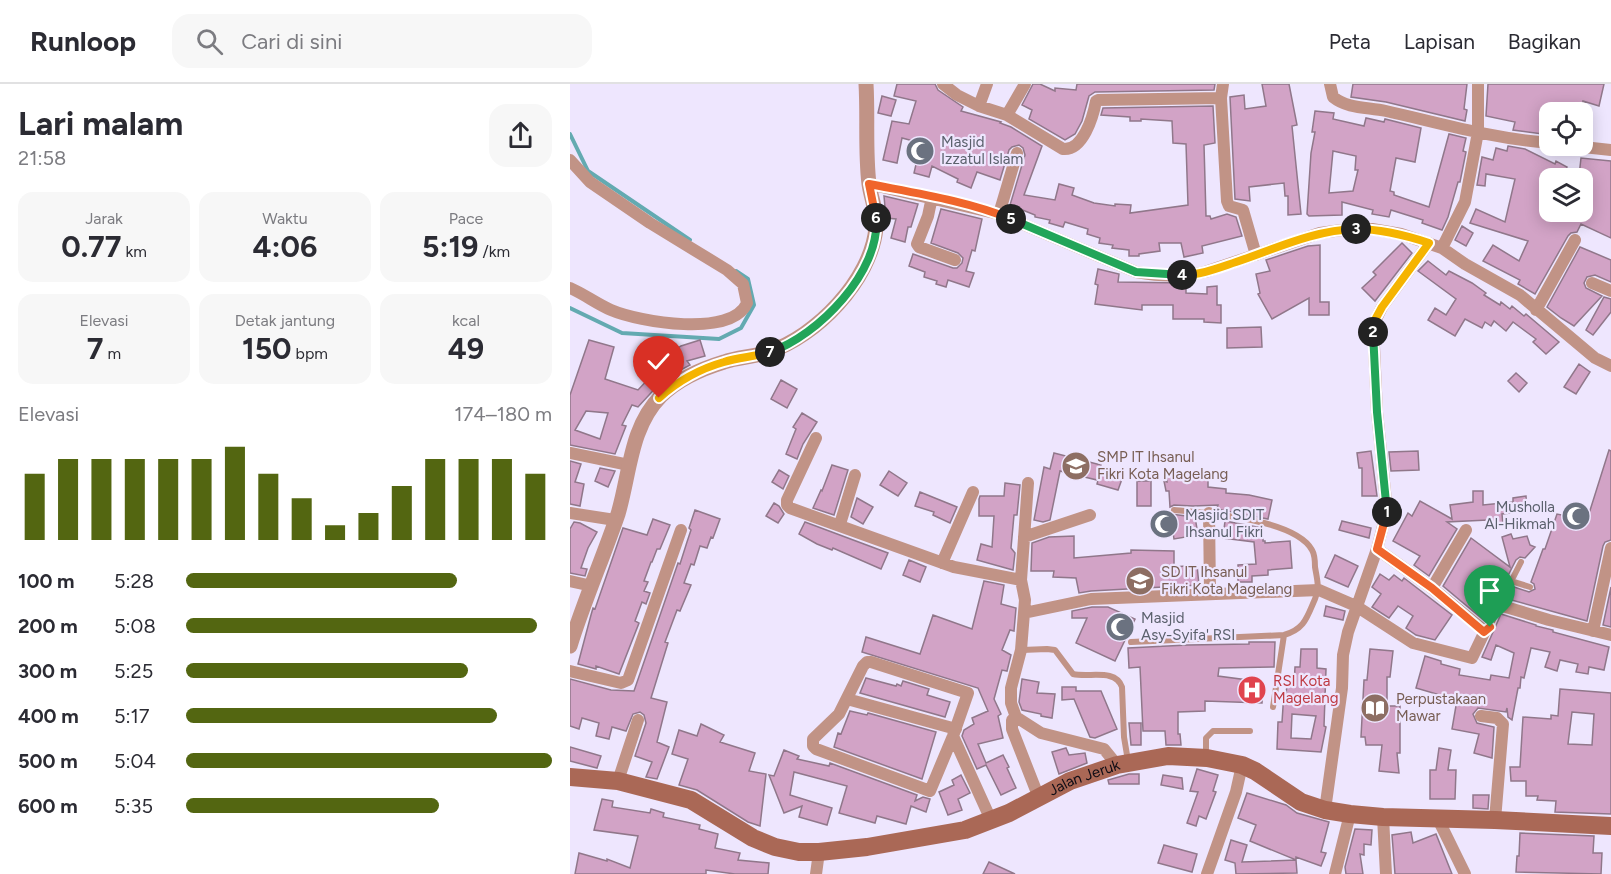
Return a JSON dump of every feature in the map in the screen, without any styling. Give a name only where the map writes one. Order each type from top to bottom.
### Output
[{"type":"main road","name":"Jalan Jeruk","points":[[570,777],[618,781],[691,800],[753,838],[776,847],[799,852],[867,847],[965,830],[1070,782],[1122,763],[1168,756],[1206,758],[1242,765],[1301,801],[1325,810],[1350,814],[1611,826]]},
{"type":"street","points":[[570,646],[615,520],[637,433],[659,398],[673,385],[691,375],[725,361],[757,356],[785,347],[814,328],[852,288],[872,253],[876,227],[869,184],[866,84]]},
{"type":"street","points":[[943,84],[957,95],[979,106],[1007,115],[1064,149],[1070,150],[1075,148],[1091,123],[1098,100],[1221,98]]},
{"type":"street","points":[[979,106],[987,84]]},
{"type":"street","points":[[1007,115],[1025,84]]},
{"type":"street","points":[[1223,84],[1221,98],[1227,201],[1229,206],[1243,210],[1256,255]]},
{"type":"street","points":[[1330,84],[1333,97],[1340,103],[1380,110],[1498,138],[1539,142]]},
{"type":"street","points":[[1442,248],[1466,202],[1478,132],[1478,84]]},
{"type":"street","points":[[1593,148],[1611,150]]},
{"type":"street","points":[[999,214],[1017,153]]},
{"type":"street","points":[[570,160],[590,182],[650,223],[727,270],[743,284],[747,303],[740,314],[721,322],[692,324],[652,321],[611,310],[570,288]]},
{"type":"street","points":[[869,184],[999,214],[1136,272],[1146,274],[1192,275],[1320,233],[1372,229],[1401,234],[1442,248],[1465,264],[1520,295],[1595,358],[1611,366]]},
{"type":"street","points":[[932,197],[928,216],[917,243],[919,247],[955,260]]},
{"type":"street","points":[[1536,310],[1575,240]]},
{"type":"street","points":[[1325,810],[1342,688],[1343,655],[1356,606],[1377,549],[1387,511],[1377,412],[1373,325],[1382,307],[1429,243]]},
{"type":"street","points":[[1592,283],[1611,291]]},
{"type":"street","points":[[816,438],[787,500],[790,508],[840,524],[954,567],[1021,580]]},
{"type":"street","points":[[570,453],[629,465]]},
{"type":"street","points":[[840,524],[855,475]]},
{"type":"street","points":[[1028,483],[1021,580],[1025,600],[1024,613],[1021,650],[1011,688],[1011,703],[1016,717],[1027,726],[1041,733],[1104,749],[1122,763]]},
{"type":"street","points":[[942,563],[973,492]]},
{"type":"street","points":[[570,513],[615,520]]},
{"type":"street","points":[[1209,513],[1210,593]]},
{"type":"street","points":[[1024,537],[1090,515]]},
{"type":"street","points":[[570,671],[621,683],[628,680],[681,530]]},
{"type":"street","points":[[1432,588],[1466,530]]},
{"type":"street","points":[[1593,631],[1611,548]]},
{"type":"street","points":[[1024,613],[1091,599],[1319,590],[1356,606],[1413,643],[1471,659],[1484,632],[1432,588],[1377,549]]},
{"type":"street","points":[[570,581],[591,586]]},
{"type":"street","points":[[1499,605],[1611,635]]},
{"type":"street","points":[[871,662],[967,691],[968,696],[932,789],[927,791],[813,746],[813,739],[833,722],[847,699],[863,666],[871,662]]},
{"type":"street","points":[[847,699],[954,732]]},
{"type":"street","points":[[1481,716],[1497,718],[1503,723],[1495,820]]},
{"type":"street","points":[[1016,717],[1012,720],[1012,729],[1039,798]]},
{"type":"street","points":[[618,781],[638,720]]},
{"type":"street","points":[[954,732],[991,820]]},
{"type":"street","points":[[1207,874],[1236,792],[1242,765]]},
{"type":"street","points":[[1335,874],[1350,814]]},
{"type":"street","points":[[1383,817],[1386,874]]},
{"type":"street","points":[[1438,819],[1465,874]]},
{"type":"street","points":[[816,874],[819,852]]},
{"type":"lane","points":[[1131,642],[1284,635],[1296,632],[1303,624],[1319,590],[1313,551],[1308,544],[1292,532],[1276,525],[1209,513],[1174,510]]},
{"type":"lane","points":[[1484,632],[1490,627],[1521,562]]},
{"type":"lane","points":[[1511,580],[1530,587]]},
{"type":"lane","points":[[1273,708],[1284,635]]},
{"type":"lane","points":[[1021,650],[1055,650],[1073,674],[1112,675],[1120,680],[1124,737],[1122,763]]},
{"type":"lane","points":[[1206,758],[1206,738],[1213,731],[1250,731]]},
{"type":"building","points":[[897,84],[935,84],[938,90],[963,107],[961,111],[1001,122],[1042,146],[1024,195],[1055,200],[1059,184],[1074,188],[1072,195],[1094,203],[1115,206],[1115,204],[1131,205],[1130,213],[1188,205],[1186,144],[1173,143],[1172,121],[1141,119],[1141,121],[1130,121],[1130,117],[1101,115],[1103,108],[1213,106],[1215,143],[1204,145],[1206,216],[1210,216],[1211,219],[1227,214],[1236,217],[1242,236],[1202,246],[1203,253],[1184,257],[1181,243],[1159,243],[1160,251],[1129,256],[1129,250],[1112,248],[1113,245],[1099,243],[1100,238],[1087,234],[1088,229],[1065,222],[1063,227],[1049,223],[1050,220],[1035,217],[1035,215],[1010,205],[1025,155],[1023,148],[1019,145],[1009,150],[1000,180],[977,172],[971,188],[932,166],[929,177],[914,173],[921,143],[902,138],[897,163],[883,160],[892,121],[909,124],[916,101],[894,96]]},
{"type":"building","points":[[1033,84],[1040,84],[1055,91],[1055,88],[1076,90],[1077,84],[1215,84],[1214,90],[1095,92],[1089,96],[1082,121],[1075,134],[1065,140],[1029,119],[1032,110],[1022,105]]},
{"type":"building","points":[[1262,84],[1289,84],[1297,125],[1292,126],[1301,214],[1288,215],[1288,196],[1285,196],[1284,183],[1249,187],[1250,201],[1235,199],[1230,97],[1244,95],[1245,109],[1266,106]]},
{"type":"building","points":[[1353,84],[1467,84],[1465,121],[1386,102],[1351,97]]},
{"type":"building","points":[[1488,84],[1604,84],[1599,106],[1593,102],[1583,101],[1539,102],[1539,134],[1513,130],[1515,122],[1486,116]]},
{"type":"building","points":[[882,96],[896,100],[891,116],[878,113]]},
{"type":"building","points":[[1315,111],[1334,113],[1333,119],[1364,126],[1366,118],[1384,122],[1385,119],[1421,128],[1415,162],[1396,158],[1390,191],[1394,192],[1394,195],[1429,207],[1449,134],[1466,138],[1463,151],[1466,152],[1460,182],[1458,182],[1442,230],[1422,223],[1423,220],[1391,210],[1389,217],[1372,214],[1373,210],[1342,202],[1342,215],[1309,216],[1307,214],[1311,153],[1315,132],[1312,132]],"holes":[[[1333,151],[1356,156],[1355,170],[1358,170],[1353,191],[1329,193]]]},
{"type":"building","points":[[1508,146],[1525,149],[1555,164],[1556,161],[1567,167],[1539,168],[1539,222],[1593,222],[1593,168],[1580,168],[1581,158],[1611,161],[1611,238],[1581,224],[1577,232],[1568,236],[1535,294],[1518,284],[1520,280],[1483,261],[1493,245],[1519,261],[1528,241],[1470,223],[1476,209],[1505,222],[1515,179],[1486,174],[1485,186],[1477,185],[1482,157],[1493,160],[1496,148],[1507,151]]},
{"type":"building","points":[[884,196],[918,204],[911,227],[908,227],[905,242],[891,238],[896,219],[886,218]]},
{"type":"building","points":[[941,209],[982,219],[975,251],[972,250],[966,271],[974,273],[969,287],[948,280],[946,287],[936,284],[937,281],[924,277],[925,272],[909,266],[913,254],[953,268],[957,268],[962,263],[963,258],[958,253],[931,243]]},
{"type":"building","points":[[1462,226],[1473,233],[1466,246],[1455,240]]},
{"type":"building","points":[[1402,243],[1412,253],[1375,301],[1362,288],[1376,275],[1373,272]]},
{"type":"building","points":[[1320,245],[1320,302],[1329,302],[1329,315],[1309,315],[1309,298],[1272,319],[1258,294],[1260,293],[1256,274],[1270,271],[1266,260],[1308,246]]},
{"type":"building","points":[[1580,247],[1611,260],[1611,282],[1595,275],[1587,277],[1584,283],[1586,288],[1602,296],[1574,326],[1547,307]]},
{"type":"building","points":[[1428,261],[1446,275],[1449,271],[1472,283],[1486,293],[1484,295],[1500,305],[1501,302],[1510,309],[1512,306],[1524,316],[1526,314],[1559,342],[1546,354],[1533,342],[1536,339],[1513,322],[1506,331],[1494,321],[1491,326],[1485,322],[1482,328],[1465,319],[1455,336],[1428,320],[1435,308],[1446,315],[1456,299],[1418,271]]},
{"type":"building","points":[[1098,269],[1119,274],[1118,282],[1186,283],[1186,293],[1207,294],[1207,287],[1217,286],[1217,305],[1221,305],[1221,323],[1204,322],[1204,319],[1173,319],[1173,305],[1142,305],[1142,310],[1095,304]]},
{"type":"building","points":[[1604,297],[1611,299],[1611,312],[1593,335],[1586,330]]},
{"type":"building","points":[[1261,327],[1262,347],[1227,348],[1227,328]]},
{"type":"building","points":[[589,340],[614,347],[605,379],[638,390],[653,374],[661,382],[638,407],[632,405],[622,425],[626,426],[615,454],[570,445],[570,395]],"holes":[[[586,411],[608,413],[600,439],[575,430]]]},
{"type":"building","points":[[700,340],[705,356],[687,361],[690,365],[675,373],[665,357],[681,346]]},
{"type":"building","points":[[1579,364],[1590,372],[1576,394],[1564,387]]},
{"type":"building","points":[[1516,373],[1527,383],[1519,392],[1508,381]]},
{"type":"building","points":[[781,380],[797,389],[787,408],[771,399]]},
{"type":"building","points":[[802,413],[817,422],[803,444],[797,459],[786,454],[796,429],[793,427]]},
{"type":"building","points":[[1609,450],[1611,451],[1611,540],[1605,542],[1603,546],[1587,621],[1508,599],[1514,587],[1529,592],[1535,589],[1531,582],[1557,514],[1587,520]]},
{"type":"building","points":[[1371,451],[1377,496],[1362,496],[1362,468],[1359,468],[1357,453]]},
{"type":"building","points":[[1418,451],[1419,470],[1391,471],[1389,452]]},
{"type":"building","points":[[1054,453],[1101,465],[1097,480],[1060,471],[1050,520],[1043,522],[1034,520],[1044,467],[1050,469]]},
{"type":"building","points":[[570,461],[581,464],[575,482],[584,484],[580,506],[570,504]]},
{"type":"building","points":[[832,465],[848,470],[834,515],[813,508]]},
{"type":"building","points":[[600,468],[615,471],[608,487],[595,481]]},
{"type":"building","points":[[779,470],[789,476],[783,489],[772,482]]},
{"type":"building","points":[[889,471],[907,483],[898,496],[880,485]]},
{"type":"building","points":[[1194,471],[1208,471],[1208,487],[1226,489],[1226,493],[1272,500],[1268,519],[1217,509],[1218,505],[1174,505],[1170,507],[1169,491],[1166,491],[1164,481],[1167,482],[1167,476],[1194,473]]},
{"type":"building","points":[[1100,473],[1122,479],[1118,490],[1097,484]]},
{"type":"building","points":[[1137,481],[1151,481],[1151,506],[1137,506]]},
{"type":"building","points":[[1005,483],[1020,485],[1011,548],[1015,553],[1013,570],[977,560],[981,544],[992,547],[994,516],[979,516],[980,496],[1004,496]]},
{"type":"building","points":[[1473,491],[1483,491],[1483,505],[1513,502],[1513,498],[1526,496],[1527,511],[1502,514],[1503,525],[1488,526],[1488,520],[1447,522],[1457,529],[1429,576],[1414,565],[1420,556],[1393,541],[1408,513],[1412,516],[1420,501],[1452,519],[1450,505],[1473,502]]},
{"type":"building","points":[[920,492],[957,507],[950,523],[933,515],[934,512],[915,506]]},
{"type":"building","points":[[857,498],[873,507],[863,524],[851,517]]},
{"type":"building","points":[[774,503],[784,514],[778,523],[766,516]]},
{"type":"building","points":[[695,510],[720,519],[707,548],[700,546],[694,565],[691,564],[684,583],[691,585],[680,611],[677,610],[665,642],[668,643],[651,698],[667,702],[657,742],[669,747],[657,779],[646,777],[652,762],[635,756],[646,723],[644,715],[640,712],[633,714],[626,731],[612,727],[609,739],[596,736],[599,723],[582,718],[579,729],[570,726],[570,679],[611,690],[634,691],[678,563],[680,564]]},
{"type":"building","points":[[1170,514],[1195,517],[1198,535],[1174,539]]},
{"type":"building","points":[[653,519],[670,525],[644,581],[648,582],[644,591],[650,593],[646,604],[642,602],[635,621],[639,623],[619,674],[596,666],[596,669],[578,664],[593,608],[595,609],[623,528],[647,535]]},
{"type":"building","points":[[1225,521],[1263,528],[1265,543],[1290,541],[1292,568],[1268,570],[1268,575],[1252,576],[1252,582],[1238,582],[1238,565],[1256,564],[1254,542],[1223,538]]},
{"type":"building","points":[[1342,521],[1371,528],[1369,538],[1339,530]]},
{"type":"building","points":[[574,522],[597,532],[581,568],[587,569],[585,576],[570,573],[570,529]]},
{"type":"building","points":[[805,522],[888,553],[881,569],[833,548],[832,550],[817,544],[799,534]]},
{"type":"building","points":[[1511,534],[1513,539],[1527,536],[1530,545],[1535,547],[1525,558],[1520,557],[1516,560],[1497,597],[1491,602],[1492,609],[1486,622],[1443,586],[1471,538],[1510,567],[1502,537]]},
{"type":"building","points":[[1074,536],[1074,558],[1131,553],[1131,550],[1174,551],[1174,567],[1197,565],[1199,585],[1079,593],[1076,578],[1053,577],[1054,571],[1031,571],[1032,543],[1049,537]]},
{"type":"building","points":[[1335,555],[1358,566],[1348,587],[1325,577]]},
{"type":"building","points":[[909,560],[926,567],[920,582],[903,575]]},
{"type":"building","points":[[1380,574],[1389,580],[1394,575],[1402,581],[1404,578],[1452,615],[1435,640],[1416,635],[1406,628],[1413,616],[1398,606],[1389,618],[1372,607],[1381,594],[1372,587]]},
{"type":"building","points":[[984,581],[1004,585],[1001,604],[1016,608],[1014,631],[1010,630],[1002,650],[1011,655],[1007,671],[1002,670],[994,699],[1001,714],[998,716],[1003,738],[978,744],[986,763],[1003,755],[1009,767],[1007,768],[1016,788],[1001,795],[986,765],[977,769],[962,736],[964,730],[974,724],[972,718],[988,711],[978,688],[862,652],[866,637],[920,654],[933,615],[972,629]]},
{"type":"building","points":[[1611,587],[1611,627],[1603,625]]},
{"type":"building","points":[[1326,606],[1345,611],[1343,620],[1324,616]]},
{"type":"building","points":[[1108,607],[1135,619],[1115,661],[1076,643],[1087,618],[1072,618],[1072,611]]},
{"type":"building","points":[[1501,614],[1553,630],[1553,632],[1609,647],[1604,670],[1589,667],[1588,674],[1576,672],[1578,664],[1560,660],[1557,671],[1545,667],[1550,652],[1531,648],[1524,678],[1521,677],[1520,688],[1518,688],[1512,720],[1508,717],[1507,708],[1506,712],[1478,708],[1473,714],[1477,723],[1494,727],[1492,758],[1474,753],[1479,734],[1452,729],[1457,700],[1416,688],[1425,656],[1441,661],[1441,664],[1460,669],[1459,675],[1490,680],[1491,675],[1509,678],[1514,653],[1496,645],[1491,660],[1482,657]]},
{"type":"building","points":[[1249,642],[1275,642],[1274,667],[1219,668],[1218,676],[1263,682],[1262,703],[1205,701],[1205,711],[1178,712],[1178,734],[1180,734],[1181,745],[1166,745],[1165,731],[1143,731],[1140,667],[1129,668],[1128,648],[1249,644]]},
{"type":"building","points":[[1301,649],[1317,649],[1317,668],[1326,669],[1324,726],[1326,727],[1321,752],[1277,749],[1278,722],[1282,722],[1284,692],[1286,693],[1287,686],[1294,687],[1295,667],[1300,667]],"holes":[[[1292,714],[1316,716],[1311,739],[1291,738]]]},
{"type":"building","points":[[1370,649],[1393,651],[1390,677],[1387,677],[1387,706],[1400,706],[1400,753],[1397,753],[1399,773],[1379,771],[1382,745],[1366,745],[1365,737],[1361,737],[1364,680],[1367,680]]},
{"type":"building","points":[[866,678],[896,686],[897,684],[901,686],[903,681],[929,689],[927,695],[950,702],[945,717],[860,693]]},
{"type":"building","points":[[1022,679],[1039,682],[1037,693],[1055,694],[1052,718],[1022,710],[1019,702]]},
{"type":"building","points":[[1062,687],[1076,687],[1076,691],[1101,691],[1117,729],[1095,738],[1090,737],[1074,699],[1062,700]]},
{"type":"building","points":[[1560,689],[1611,693],[1611,814],[1555,812],[1556,801],[1537,800],[1538,796],[1526,796],[1526,781],[1511,781],[1510,767],[1520,767],[1523,717],[1551,719],[1551,715],[1558,716]],"holes":[[[1572,712],[1594,714],[1592,745],[1568,744]]]},
{"type":"building","points":[[850,711],[867,715],[868,713],[936,732],[922,779],[834,747],[838,733],[841,734]]},
{"type":"building","points":[[1129,723],[1141,723],[1141,745],[1131,745]]},
{"type":"building","points":[[701,724],[724,735],[720,742],[755,753],[749,771],[766,774],[760,826],[748,822],[697,790],[679,785],[688,759],[672,754],[679,730],[697,736]]},
{"type":"building","points":[[570,747],[601,756],[597,768],[570,761]]},
{"type":"building","points":[[1066,748],[1069,755],[1085,753],[1087,763],[1059,774],[1052,752]]},
{"type":"building","points":[[1439,748],[1451,750],[1448,770],[1456,770],[1455,799],[1430,799],[1430,770],[1436,770]]},
{"type":"building","points":[[784,750],[799,756],[797,759],[829,766],[830,763],[917,795],[915,801],[923,797],[930,799],[926,812],[911,806],[906,824],[877,816],[875,823],[839,813],[847,786],[794,772],[790,795],[832,808],[827,825],[799,817],[802,806],[784,813],[769,775],[774,776]]},
{"type":"building","points":[[1197,769],[1218,775],[1213,791],[1216,792],[1206,819],[1199,816],[1196,826],[1187,823],[1198,792],[1190,791]]},
{"type":"building","points":[[1129,774],[1139,774],[1139,784],[1109,784],[1108,780]]},
{"type":"building","points":[[961,775],[970,793],[958,799],[962,810],[948,815],[939,792],[954,785],[952,780]]},
{"type":"building","points":[[1163,775],[1182,778],[1183,789],[1161,785]]},
{"type":"building","points":[[1247,793],[1286,805],[1297,813],[1329,822],[1321,852],[1326,853],[1321,866],[1296,857],[1296,860],[1250,841],[1256,825],[1238,818]]},
{"type":"building","points":[[1473,795],[1489,795],[1488,809],[1473,808]]},
{"type":"building","points":[[602,799],[613,801],[612,807],[650,813],[651,809],[664,813],[663,817],[700,825],[699,829],[718,834],[715,848],[740,853],[738,860],[769,863],[768,874],[735,874],[706,870],[706,874],[575,874],[579,853],[607,861],[607,859],[630,868],[638,836],[594,830]]},
{"type":"building","points":[[1355,829],[1372,830],[1371,845],[1364,844],[1364,855],[1360,854],[1363,874],[1346,874],[1345,867]]},
{"type":"building","points":[[1411,832],[1413,843],[1436,834],[1452,874],[1395,874],[1392,835]]},
{"type":"building","points":[[1520,833],[1594,836],[1593,853],[1602,853],[1601,874],[1516,872]]},
{"type":"building","points":[[1231,840],[1247,845],[1242,862],[1296,860],[1297,873],[1236,874],[1235,863],[1225,860]]},
{"type":"building","points":[[1164,845],[1197,854],[1192,872],[1158,863]]},
{"type":"building","points":[[989,862],[1015,874],[983,874]]},
{"type":"waterway","points":[[570,134],[588,171],[690,240]]},
{"type":"waterway","points":[[570,308],[622,333],[719,339],[741,328],[754,305],[748,279],[736,271]]},
{"type":"place","name":"Masjid Izzatul Islam","points":[[920,151]]},
{"type":"place","name":"SMP IT Ihsanul Fikri Kota Magelang","points":[[1076,466]]},
{"type":"place","name":"Musholla Al-Hikmah","points":[[1576,516]]},
{"type":"place","name":"Masjid SDIT Ihsanul Fikri","points":[[1164,524]]},
{"type":"place","name":"SD IT Ihsanul Fikri Kota Magelang","points":[[1140,581]]},
{"type":"place","name":"Masjid Asy-Syifa' RSI","points":[[1120,627]]},
{"type":"place","name":"RSI Kota Magelang","points":[[1252,690]]},
{"type":"place","name":"Perpustakaan Mawar","points":[[1375,708]]},
{"type":"route","points":[[659,398],[673,385],[691,375],[725,361],[757,356],[785,347],[814,328],[852,288],[872,253],[876,227],[869,184],[999,214],[1136,272],[1146,274],[1192,275],[1220,268],[1320,233],[1372,229],[1401,234],[1429,243],[1382,307],[1373,325],[1377,412],[1387,511],[1377,549],[1432,588],[1475,622],[1484,632],[1490,627]]}]
